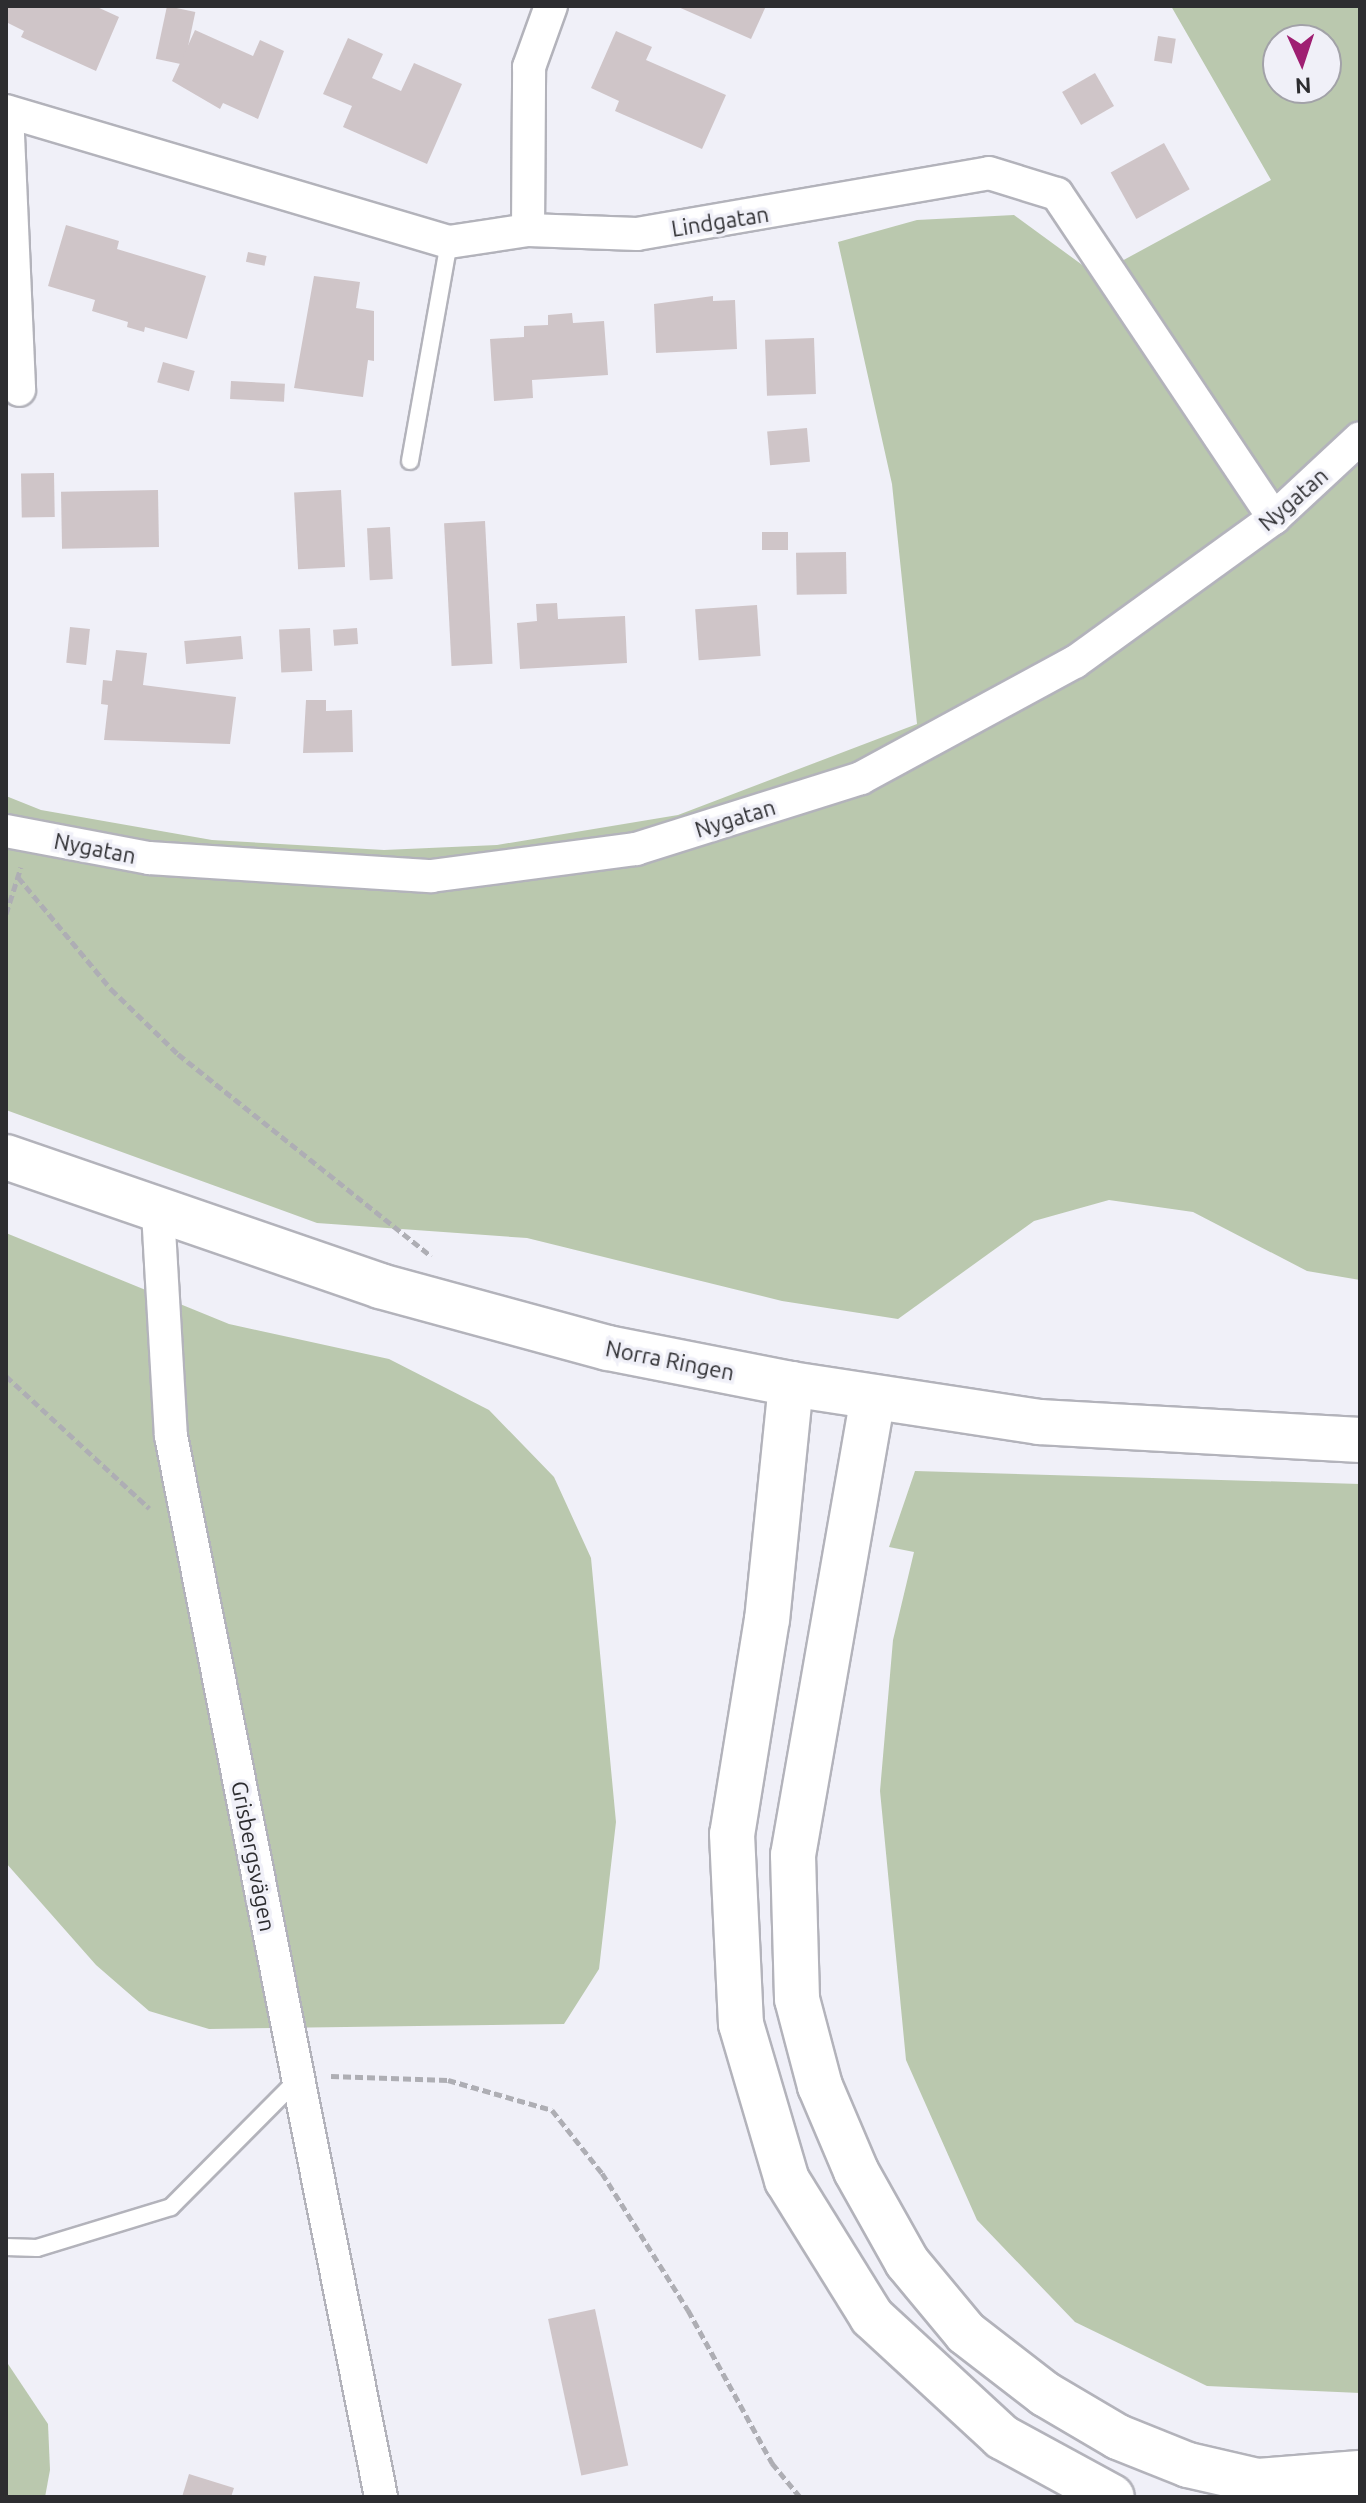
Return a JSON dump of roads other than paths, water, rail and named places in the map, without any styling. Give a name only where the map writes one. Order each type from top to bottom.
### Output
[{"type":"main road","name":"Norra Ringen","points":[[6,1157],[158,1212],[457,1306],[608,1348],[791,1384],[1039,1422],[1360,1440]]},
{"type":"main road","points":[[791,1384],[767,1619],[732,1834],[741,2024],[787,2180],[872,2317],[1002,2437],[1112,2497]]},
{"type":"main road","points":[[873,1397],[793,1855],[797,1999],[820,2086],[856,2171],[907,2262],[966,2333],[1045,2394],[1118,2437],[1188,2465],[1258,2481],[1360,2473]]},
{"type":"street","points":[[528,230],[529,67],[551,6]]},
{"type":"street","name":"Lindgatan","points":[[19,390],[6,112],[449,242],[528,230],[637,234],[989,173],[1057,194],[1274,518]]},
{"type":"street","name":"Nygatan","points":[[18,833],[149,858],[431,876],[636,849],[861,778],[1075,662],[1274,518],[1360,438]]},
{"type":"street","name":"Grisbergsvägen","points":[[158,1212],[171,1436],[381,2497]]},
{"type":"lane","points":[[410,461],[449,242]]},
{"type":"lane","points":[[6,2247],[37,2248],[171,2207],[298,2079]]}]
